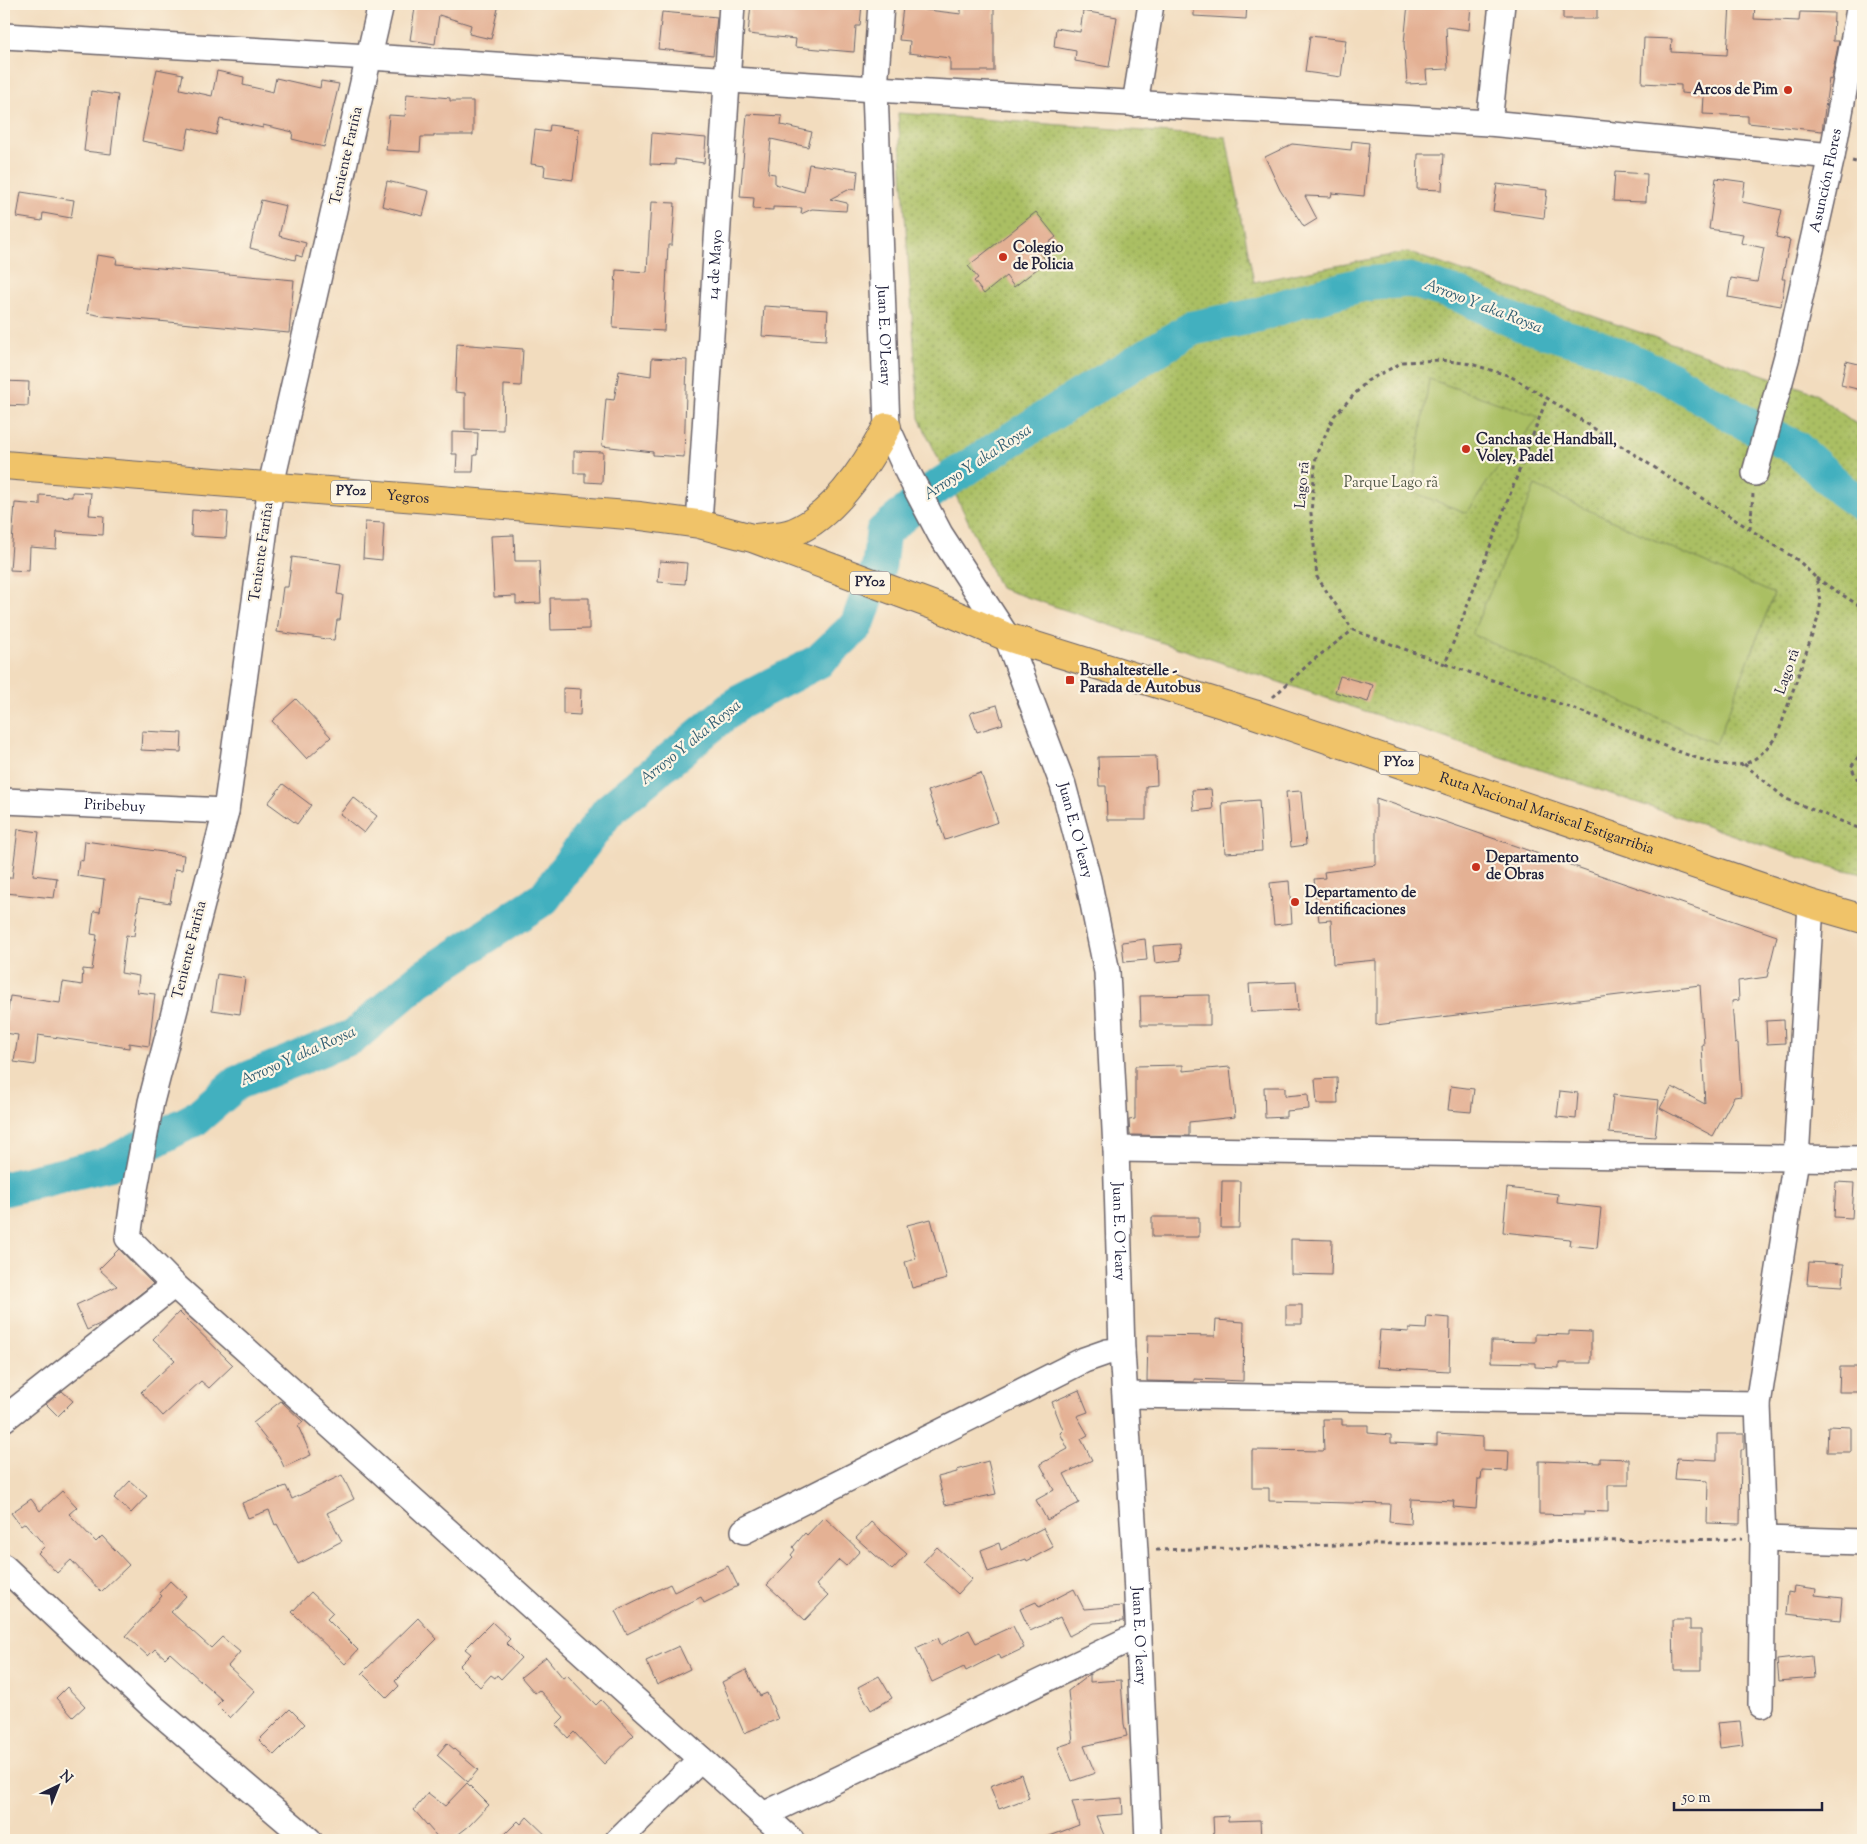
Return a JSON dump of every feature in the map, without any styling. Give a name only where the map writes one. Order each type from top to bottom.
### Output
[{"type":"main road","points":[[752,538],[793,533],[811,523],[858,476],[887,427]]},
{"type":"main road","name":"Yegros","points":[[4,465],[640,516],[698,524],[752,538],[805,559]]},
{"type":"main road","name":"Ruta Nacional Mariscal Estigarribia","points":[[805,559],[935,606],[1007,637],[1254,714],[1863,920]]},
{"type":"street","name":"Teniente Fariña","points":[[174,1284],[128,1238],[134,1194],[151,1102],[226,812],[271,485],[380,4]]},
{"type":"street","name":"14 de Mayo","points":[[698,524],[732,4]]},
{"type":"street","name":"Juan E. O'Leary","points":[[881,4],[875,90],[887,427],[908,473],[940,534],[1007,637]]},
{"type":"street","points":[[1135,104],[1151,4]]},
{"type":"street","points":[[1489,122],[1502,4]]},
{"type":"street","name":"Asunción Flores","points":[[1755,473],[1787,356],[1832,156],[1860,4]]},
{"type":"street","points":[[4,36],[727,79],[875,90],[1489,122],[1832,156]]},
{"type":"street","name":"Juan E. O´leary","points":[[1007,637],[1063,785],[1090,888],[1107,972],[1116,1149],[1122,1351],[1135,1551],[1148,1840]]},
{"type":"street","name":"Piribebuy","points":[[4,801],[226,812]]},
{"type":"street","points":[[1761,1706],[1763,1539],[1758,1404],[1796,1159],[1812,904]]},
{"type":"street","points":[[1116,1149],[1863,1159]]},
{"type":"street","points":[[4,1419],[174,1284],[791,1840]]},
{"type":"street","points":[[744,1531],[1084,1360],[1107,1352],[1122,1351]]},
{"type":"street","points":[[1126,1395],[1758,1404]]},
{"type":"street","points":[[1763,1539],[1863,1542]]},
{"type":"street","points":[[4,1567],[153,1707],[309,1840]]},
{"type":"street","points":[[763,1815],[1138,1635]]},
{"type":"street","points":[[618,1840],[701,1758]]},
{"type":"path","name":"Lago rã","points":[[1353,630],[1316,577],[1311,513],[1316,455],[1334,416],[1367,381],[1403,362],[1441,360],[1471,364],[1510,376],[1799,561],[1816,578],[1821,601],[1818,618],[1778,734],[1766,750],[1744,764]]},
{"type":"path","points":[[1445,664],[1546,398]]},
{"type":"path","points":[[1750,529],[1755,473]]},
{"type":"path","points":[[1816,578],[1863,608]]},
{"type":"path","points":[[1254,714],[1312,660],[1353,630],[1597,717],[1697,759],[1722,765],[1744,764],[1786,798],[1863,830]]},
{"type":"path","points":[[1863,750],[1850,767],[1859,782],[1863,783]]},
{"type":"path","points":[[1135,1551],[1377,1544],[1763,1539]]},
{"type":"green space","name":"Parque Lago rã","points":[[898,113],[1226,137],[1254,282],[1407,252],[1813,392],[1863,429],[1863,874],[1819,864],[1000,588],[919,418]]},
{"type":"green space","name":"Canchas de Handball, Voley, Padel","points":[[1429,379],[1539,417],[1488,481],[1467,513],[1412,492]]},
{"type":"green space","points":[[1535,486],[1774,594],[1716,744],[1472,634]]},
{"type":"building","points":[[414,4],[499,4],[491,39],[469,34],[471,25],[439,15],[435,44],[410,40]]},
{"type":"building","points":[[751,4],[862,4],[860,26],[856,26],[854,52],[795,47],[796,39],[748,34]]},
{"type":"building","points":[[961,4],[994,4],[994,71],[950,71],[950,58],[909,53],[910,41],[899,40],[903,7],[961,14]]},
{"type":"building","points":[[1194,4],[1247,4],[1246,19],[1194,16]]},
{"type":"building","points":[[1408,4],[1471,4],[1469,30],[1446,27],[1448,69],[1426,70],[1427,83],[1407,84],[1404,43]]},
{"type":"building","points":[[1563,4],[1597,4],[1597,19],[1563,19]]},
{"type":"building","points":[[1730,4],[1755,4],[1754,19],[1799,21],[1800,12],[1834,13],[1833,41],[1839,41],[1831,80],[1829,79],[1822,131],[1748,123],[1748,116],[1703,114],[1704,95],[1681,93],[1681,85],[1642,83],[1644,38],[1672,39],[1671,52],[1727,55]]},
{"type":"building","points":[[1083,11],[1117,17],[1109,67],[1075,61],[1076,51],[1054,47],[1056,28],[1080,32]]},
{"type":"building","points":[[662,12],[717,17],[713,55],[658,49]]},
{"type":"building","points":[[1310,36],[1346,40],[1341,77],[1305,72]]},
{"type":"building","points":[[157,69],[183,74],[180,89],[212,96],[217,71],[244,77],[243,85],[273,92],[276,78],[320,88],[321,81],[339,84],[324,147],[292,139],[293,132],[263,125],[263,128],[220,119],[216,135],[189,128],[185,149],[142,141]]},
{"type":"building","points":[[91,91],[118,95],[111,154],[84,151]]},
{"type":"building","points":[[407,94],[450,98],[450,101],[473,101],[473,135],[421,137],[420,152],[386,150],[389,115],[405,116]]},
{"type":"building","points":[[747,114],[782,116],[781,125],[812,132],[808,147],[771,139],[768,173],[775,174],[775,184],[804,192],[809,164],[858,171],[856,190],[850,189],[830,199],[847,203],[846,211],[812,209],[801,214],[802,208],[773,207],[773,210],[753,209],[754,198],[740,197]]},
{"type":"building","points":[[550,125],[579,129],[573,180],[544,176],[545,166],[531,164],[535,130],[549,132]]},
{"type":"building","points":[[652,133],[706,138],[704,163],[675,159],[675,165],[650,164]]},
{"type":"building","points":[[1352,141],[1369,143],[1364,196],[1332,193],[1331,197],[1305,196],[1317,219],[1304,227],[1280,190],[1265,157],[1292,144],[1351,150]]},
{"type":"building","points":[[1418,154],[1444,154],[1442,190],[1417,189]]},
{"type":"building","points":[[1615,172],[1647,174],[1646,202],[1613,201]]},
{"type":"building","points":[[1716,178],[1745,182],[1742,202],[1782,210],[1776,237],[1790,240],[1782,279],[1785,279],[1781,306],[1728,297],[1731,278],[1757,282],[1764,248],[1741,243],[1743,234],[1709,229]]},
{"type":"building","points":[[387,181],[429,191],[423,216],[382,206]]},
{"type":"building","points":[[1497,184],[1547,190],[1544,218],[1493,211]]},
{"type":"building","points":[[21,192],[74,200],[71,218],[43,213],[42,221],[17,217]]},
{"type":"building","points":[[261,200],[286,206],[279,236],[306,243],[302,257],[296,255],[295,260],[250,248]]},
{"type":"building","points":[[651,202],[675,203],[672,245],[668,245],[664,331],[613,328],[616,270],[647,272]]},
{"type":"building","points":[[1036,212],[1056,237],[1038,251],[1047,261],[1014,287],[1006,276],[984,294],[974,281],[978,278],[968,266]]},
{"type":"building","points":[[97,255],[117,258],[116,264],[294,280],[289,333],[87,313]]},
{"type":"building","points":[[764,306],[828,310],[826,340],[762,336]]},
{"type":"building","points":[[457,344],[523,349],[521,386],[504,385],[503,430],[465,429],[465,393],[455,392]]},
{"type":"building","points":[[652,358],[687,360],[684,457],[653,455],[653,452],[602,446],[606,399],[614,400],[619,371],[651,376]]},
{"type":"building","points":[[1846,361],[1863,365],[1861,390],[1841,385]]},
{"type":"building","points":[[4,381],[29,382],[28,406],[4,405]]},
{"type":"building","points":[[452,432],[478,433],[477,455],[474,455],[473,472],[456,472],[457,454],[452,454]]},
{"type":"building","points":[[574,451],[603,452],[602,483],[585,482],[585,473],[574,473]]},
{"type":"building","points":[[72,492],[91,493],[89,515],[104,516],[103,535],[57,532],[56,549],[30,547],[29,571],[10,570],[15,503],[40,505],[40,495],[72,497]]},
{"type":"building","points":[[192,510],[228,512],[226,538],[191,536]]},
{"type":"building","points":[[365,522],[384,523],[382,560],[363,558]]},
{"type":"building","points":[[514,535],[515,561],[539,561],[541,603],[516,604],[516,596],[494,597],[491,536]]},
{"type":"building","points":[[292,557],[341,564],[337,594],[343,595],[340,620],[337,620],[334,640],[277,632],[283,587],[288,587]]},
{"type":"building","points":[[660,561],[687,563],[685,584],[658,582]]},
{"type":"building","points":[[550,598],[589,598],[589,629],[551,630]]},
{"type":"building","points":[[1340,676],[1373,685],[1368,702],[1335,692]]},
{"type":"building","points":[[563,688],[581,689],[580,715],[563,714]]},
{"type":"building","points":[[296,699],[331,737],[307,759],[272,721]]},
{"type":"building","points":[[997,705],[1003,724],[977,732],[970,713]]},
{"type":"building","points":[[142,731],[182,733],[181,752],[141,750]]},
{"type":"building","points":[[1156,756],[1157,785],[1146,786],[1146,820],[1107,820],[1106,786],[1099,786],[1098,757]]},
{"type":"building","points":[[981,773],[998,822],[945,840],[928,791]]},
{"type":"building","points":[[283,784],[311,805],[297,824],[268,803]]},
{"type":"building","points":[[1211,789],[1213,809],[1194,811],[1192,790]]},
{"type":"building","points":[[1301,791],[1306,845],[1291,847],[1286,792]]},
{"type":"building","points":[[353,797],[377,816],[364,833],[340,814]]},
{"type":"building","name":"Departamento de Obras","points":[[1376,798],[1777,936],[1767,977],[1738,981],[1739,1000],[1732,1001],[1735,1044],[1738,1043],[1741,1096],[1734,1097],[1713,1136],[1660,1108],[1672,1087],[1705,1104],[1700,985],[1376,1025],[1376,960],[1333,964],[1331,920],[1319,921],[1314,879],[1325,878],[1324,872],[1376,865]]},
{"type":"building","points":[[1259,800],[1262,851],[1225,853],[1222,803]]},
{"type":"building","points":[[18,829],[39,832],[33,875],[57,878],[54,898],[6,893],[8,878],[12,878]]},
{"type":"building","points":[[85,841],[184,855],[182,870],[175,869],[170,903],[139,898],[134,936],[126,935],[121,973],[139,976],[137,992],[155,994],[149,1046],[129,1043],[129,1048],[38,1035],[35,1065],[14,1062],[18,1035],[5,1033],[10,996],[60,1003],[63,982],[82,985],[83,969],[92,970],[97,935],[91,934],[94,911],[100,912],[104,880],[77,876],[79,860],[83,861]]},
{"type":"building","points":[[1289,881],[1292,923],[1274,925],[1270,883]]},
{"type":"building","points":[[1145,939],[1147,960],[1124,962],[1122,942]]},
{"type":"building","points":[[1180,944],[1181,960],[1155,963],[1153,946]]},
{"type":"building","points":[[217,974],[245,978],[240,1014],[212,1010]]},
{"type":"building","points":[[1296,982],[1298,1010],[1251,1012],[1249,984]]},
{"type":"building","points":[[1210,995],[1210,1025],[1141,1025],[1140,996]]},
{"type":"building","points":[[1784,1020],[1785,1043],[1767,1044],[1766,1021]]},
{"type":"building","points":[[1183,1065],[1183,1071],[1230,1067],[1235,1117],[1189,1122],[1189,1136],[1130,1135],[1129,1120],[1135,1119],[1135,1066]]},
{"type":"building","points":[[1337,1078],[1338,1104],[1317,1104],[1315,1079]]},
{"type":"building","points":[[1451,1086],[1474,1089],[1471,1112],[1448,1110]]},
{"type":"building","points":[[1264,1087],[1285,1087],[1285,1096],[1308,1094],[1309,1109],[1286,1111],[1286,1117],[1265,1118]]},
{"type":"building","points":[[1560,1091],[1578,1093],[1576,1119],[1557,1117]]},
{"type":"building","points":[[1613,1095],[1659,1100],[1655,1137],[1609,1133]]},
{"type":"building","points":[[1222,1181],[1240,1181],[1239,1228],[1221,1228]]},
{"type":"building","points":[[1836,1182],[1854,1183],[1852,1218],[1834,1217]]},
{"type":"building","points":[[1507,1188],[1558,1194],[1557,1203],[1601,1208],[1597,1248],[1569,1245],[1570,1239],[1503,1232]]},
{"type":"building","points":[[1152,1217],[1199,1217],[1199,1237],[1152,1237]]},
{"type":"building","points":[[931,1219],[947,1279],[912,1288],[905,1262],[916,1259],[907,1225]]},
{"type":"building","points":[[1291,1239],[1332,1240],[1331,1275],[1291,1274]]},
{"type":"building","points":[[119,1249],[153,1284],[104,1322],[87,1330],[76,1305],[117,1286],[99,1269]]},
{"type":"building","points":[[1809,1262],[1844,1264],[1843,1286],[1807,1284]]},
{"type":"building","points":[[1286,1305],[1302,1305],[1302,1324],[1286,1324]]},
{"type":"building","points":[[179,1312],[233,1365],[209,1388],[201,1381],[163,1416],[141,1392],[175,1360],[153,1339]]},
{"type":"building","points":[[1427,1316],[1450,1318],[1449,1371],[1377,1367],[1380,1330],[1409,1332],[1409,1328],[1426,1329]]},
{"type":"building","points":[[1216,1320],[1244,1322],[1243,1381],[1194,1379],[1194,1382],[1147,1381],[1148,1335],[1215,1336]]},
{"type":"building","points":[[1569,1331],[1591,1332],[1591,1363],[1559,1363],[1559,1368],[1535,1367],[1535,1363],[1491,1362],[1491,1341],[1535,1342],[1535,1334],[1569,1335]]},
{"type":"building","points":[[1840,1367],[1863,1367],[1863,1392],[1839,1392]]},
{"type":"building","points":[[1079,1390],[1088,1412],[1077,1416],[1088,1435],[1081,1439],[1092,1460],[1064,1474],[1079,1503],[1047,1520],[1036,1500],[1054,1490],[1040,1464],[1068,1449],[1060,1433],[1063,1430],[1052,1402]]},
{"type":"building","points":[[62,1391],[73,1401],[58,1416],[46,1404]]},
{"type":"building","points":[[281,1401],[303,1422],[298,1426],[311,1455],[284,1467],[279,1456],[253,1423]]},
{"type":"building","points":[[1323,1419],[1342,1419],[1342,1425],[1368,1425],[1368,1433],[1391,1435],[1391,1443],[1437,1445],[1437,1434],[1483,1437],[1483,1450],[1509,1451],[1508,1471],[1482,1470],[1481,1479],[1478,1479],[1476,1509],[1453,1507],[1454,1501],[1411,1499],[1410,1524],[1389,1522],[1390,1504],[1269,1501],[1269,1488],[1252,1488],[1252,1450],[1324,1451]]},
{"type":"building","points":[[1828,1426],[1851,1427],[1851,1452],[1827,1452]]},
{"type":"building","points":[[1717,1434],[1744,1434],[1744,1449],[1741,1449],[1740,1524],[1707,1523],[1708,1481],[1675,1479],[1677,1458],[1717,1460]]},
{"type":"building","points":[[1600,1458],[1629,1459],[1629,1485],[1608,1485],[1608,1512],[1584,1511],[1584,1515],[1539,1514],[1539,1461],[1600,1463]]},
{"type":"building","points":[[988,1461],[996,1494],[945,1505],[938,1477]]},
{"type":"building","points":[[342,1475],[354,1499],[327,1513],[342,1541],[298,1564],[277,1524],[275,1525],[269,1510],[248,1518],[242,1503],[286,1486],[292,1499]]},
{"type":"building","points":[[130,1481],[147,1496],[131,1513],[114,1498]]},
{"type":"building","points":[[62,1491],[77,1507],[69,1514],[96,1542],[102,1536],[129,1565],[101,1592],[71,1560],[57,1573],[38,1553],[45,1546],[25,1523],[21,1526],[11,1513],[31,1499],[40,1511]]},
{"type":"building","points":[[824,1517],[860,1551],[846,1566],[839,1560],[816,1585],[828,1596],[805,1620],[767,1585],[793,1557],[791,1555],[795,1550],[793,1547],[805,1533],[807,1535]]},
{"type":"building","points":[[871,1522],[907,1554],[892,1570],[856,1538]]},
{"type":"building","points":[[1043,1528],[1053,1547],[1027,1561],[1026,1559],[988,1572],[981,1550],[999,1543],[1001,1550]]},
{"type":"building","points":[[937,1547],[972,1579],[958,1594],[923,1562]]},
{"type":"building","points":[[728,1566],[738,1586],[704,1603],[701,1597],[627,1634],[615,1611],[670,1584],[674,1592]]},
{"type":"building","points":[[170,1581],[186,1596],[171,1612],[211,1648],[222,1637],[240,1652],[228,1666],[255,1691],[230,1718],[217,1705],[222,1700],[170,1653],[165,1658],[155,1649],[148,1656],[126,1636],[162,1596],[159,1593]]},
{"type":"building","points":[[1794,1586],[1816,1589],[1815,1595],[1842,1598],[1840,1620],[1786,1614],[1788,1592],[1793,1593]]},
{"type":"building","points":[[1074,1589],[1084,1609],[1123,1606],[1124,1621],[1094,1623],[1069,1636],[1060,1617],[1030,1631],[1020,1609],[1036,1602],[1039,1607]]},
{"type":"building","points":[[311,1592],[333,1613],[327,1619],[358,1650],[345,1664],[292,1612]]},
{"type":"building","points":[[418,1618],[437,1639],[395,1681],[399,1686],[387,1698],[362,1673]]},
{"type":"building","points":[[1673,1620],[1690,1620],[1690,1630],[1701,1630],[1701,1670],[1674,1670]]},
{"type":"building","points":[[492,1622],[510,1639],[506,1643],[521,1658],[501,1679],[497,1675],[495,1678],[491,1675],[480,1687],[459,1666],[471,1654],[465,1649]]},
{"type":"building","points":[[1013,1626],[1024,1648],[1001,1659],[999,1654],[966,1671],[964,1667],[932,1682],[916,1648],[938,1638],[941,1645],[969,1630],[976,1643]]},
{"type":"building","points":[[679,1646],[690,1669],[657,1685],[646,1661]]},
{"type":"building","points":[[1812,1656],[1814,1678],[1779,1681],[1777,1660]]},
{"type":"building","points":[[546,1657],[563,1678],[567,1675],[596,1705],[601,1700],[634,1735],[604,1764],[574,1732],[568,1738],[556,1725],[564,1717],[539,1690],[535,1693],[521,1677]]},
{"type":"building","points":[[746,1670],[760,1696],[767,1693],[778,1719],[744,1733],[722,1682]]},
{"type":"building","points":[[1090,1674],[1090,1682],[1121,1680],[1124,1724],[1127,1736],[1084,1746],[1095,1773],[1072,1781],[1058,1747],[1073,1742],[1068,1691]]},
{"type":"building","points":[[879,1676],[892,1698],[871,1710],[858,1687]]},
{"type":"building","points":[[67,1687],[85,1706],[73,1717],[56,1698]]},
{"type":"building","points":[[290,1709],[305,1724],[274,1755],[259,1740]]},
{"type":"building","points":[[1740,1721],[1743,1745],[1720,1748],[1717,1723]]},
{"type":"building","points":[[447,1743],[478,1770],[468,1782],[437,1755]]},
{"type":"building","points":[[1021,1774],[1029,1798],[999,1809],[990,1786]]},
{"type":"building","points":[[467,1783],[489,1805],[469,1826],[451,1840],[440,1840],[414,1810],[428,1793],[445,1806]]},
{"type":"building","points":[[1122,1798],[1123,1814],[1096,1816],[1106,1840],[1042,1839],[1079,1825],[1072,1802]]},
{"type":"building","points":[[1228,1816],[1228,1821],[1260,1820],[1261,1840],[1214,1839],[1213,1817]]},
{"type":"building","points":[[527,1817],[551,1840],[499,1840],[518,1821],[521,1824]]},
{"type":"waterway","name":"Arroyo Y aka Roysa","points":[[4,1189],[109,1164],[195,1119],[237,1083],[354,1036],[419,980],[544,898],[608,811],[738,703],[819,661],[857,625],[879,565],[883,532],[934,489],[1081,395],[1193,328],[1255,316],[1303,300],[1364,284],[1410,280],[1460,295],[1521,324],[1599,347],[1670,378],[1742,421],[1796,448],[1842,490],[1863,505]]},
{"type":"place","name":"Arcos de Pim","points":[[1788,90]]},
{"type":"place","name":"Colegio de Policia","points":[[1003,257]]},
{"type":"place","name":"Canchas de Handball, Voley, Padel","points":[[1466,449]]},
{"type":"place","name":"Bushaltestelle - Parada de Autobus","points":[[1070,680]]},
{"type":"place","name":"Departamento de Obras","points":[[1476,867]]},
{"type":"place","name":"Departamento de Identificaciones","points":[[1295,902]]}]
